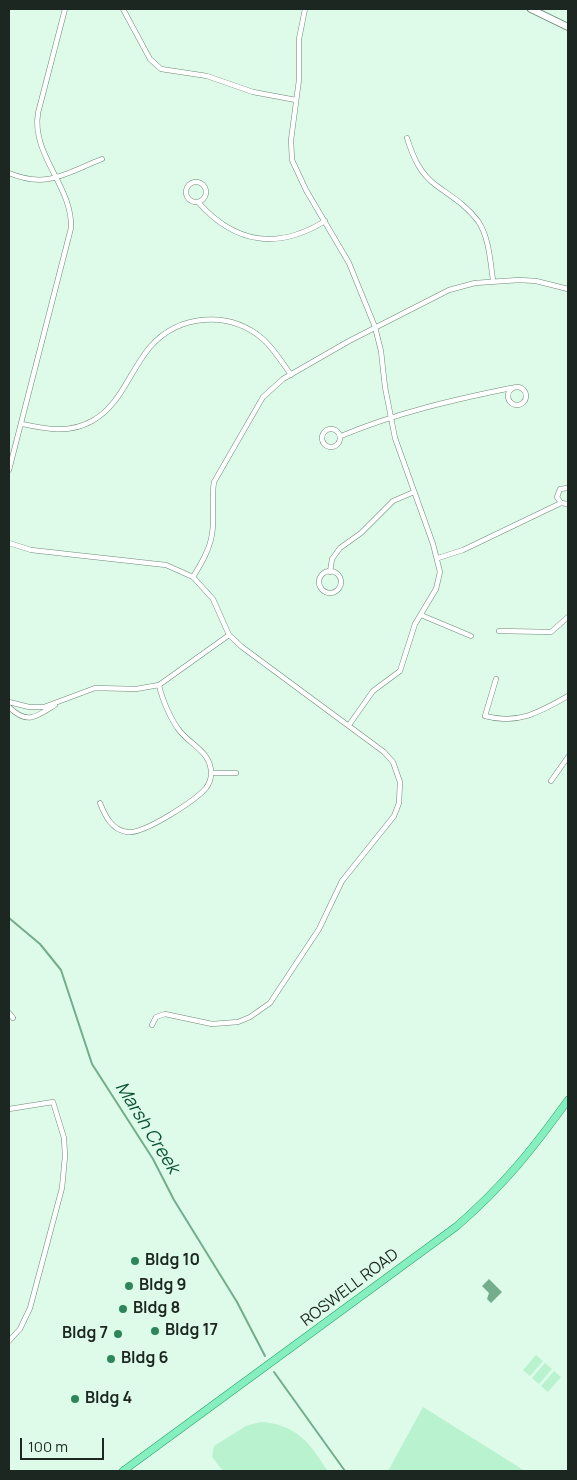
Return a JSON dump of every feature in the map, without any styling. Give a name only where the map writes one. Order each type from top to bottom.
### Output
[{"type":"main road","name":"ROSWELL ROAD","points":[[123,1471],[459,1224],[485,1202],[514,1171],[568,1100]]},
{"type":"street","points":[[9,470],[71,228],[70,207],[39,141],[37,121],[65,9]]},
{"type":"street","points":[[123,9],[150,58],[161,69],[206,76],[254,92],[296,100]]},
{"type":"street","points":[[305,9],[299,39],[296,100],[291,140],[292,160],[306,190],[350,263],[374,327],[381,351],[390,416],[398,448],[438,558],[439,582],[415,624],[400,671],[373,691],[349,725]]},
{"type":"street","points":[[531,9],[568,27]]},
{"type":"street","points":[[406,138],[412,156],[421,171],[436,186],[463,204],[479,222],[487,241],[493,280]]},
{"type":"street","points":[[9,173],[31,181],[56,178],[102,159]]},
{"type":"street","points":[[198,202],[204,198],[206,192],[201,184],[195,182],[189,185],[186,193],[191,201],[198,202],[227,227],[262,238],[294,237],[325,221]]},
{"type":"street","points":[[193,577],[202,563],[212,536],[214,482],[263,398],[276,384],[374,327],[449,290],[493,280],[536,281],[568,289]]},
{"type":"street","points":[[22,424],[61,430],[78,428],[92,421],[112,406],[143,356],[157,340],[175,327],[197,320],[225,320],[251,330],[272,348],[291,375]]},
{"type":"street","points":[[341,436],[390,416],[511,388],[518,387],[523,390],[526,398],[522,404],[514,405],[509,401],[507,396],[511,388]]},
{"type":"street","points":[[330,429],[338,431],[341,436],[340,442],[335,446],[326,445],[322,440],[324,432],[330,429]]},
{"type":"street","points":[[561,503],[557,496],[558,491],[562,488],[568,488]]},
{"type":"street","points":[[330,572],[332,560],[340,548],[361,533],[393,501],[414,492]]},
{"type":"street","points":[[438,558],[464,550],[561,503],[568,504]]},
{"type":"street","points":[[9,543],[31,550],[166,565],[193,577],[213,599],[229,635],[256,658],[384,752],[393,762],[400,782],[399,803],[386,828],[342,881],[319,929],[278,994],[261,1011],[238,1022],[212,1024],[165,1014],[156,1017],[152,1025]]},
{"type":"street","points":[[330,572],[337,574],[341,582],[336,591],[330,593],[324,591],[319,582],[324,574],[330,572]]},
{"type":"street","points":[[421,615],[471,636]]},
{"type":"street","points":[[499,631],[551,632],[568,617]]},
{"type":"street","points":[[9,702],[29,707],[44,707],[95,688],[136,689],[159,685],[229,635]]},
{"type":"street","points":[[496,679],[485,716],[501,720],[514,720],[547,707],[568,696]]},
{"type":"street","points":[[100,803],[108,819],[115,827],[127,832],[138,832],[169,815],[202,791],[209,783],[211,773],[207,756],[174,723],[159,685]]},
{"type":"street","points":[[9,707],[21,717],[33,718],[60,702]]},
{"type":"street","points":[[551,781],[568,757]]},
{"type":"street","points":[[211,773],[236,773]]},
{"type":"street","points":[[9,1013],[12,1018]]},
{"type":"street","points":[[9,1109],[53,1102],[64,1138],[65,1156],[62,1188],[30,1308],[20,1329],[9,1341]]},
{"type":"shaded area","points":[[489,1279],[502,1292],[491,1303],[487,1299],[489,1293],[482,1286]]},
{"type":"shaded area","points":[[536,1355],[543,1361],[530,1376],[523,1370]]},
{"type":"shaded area","points":[[545,1363],[552,1369],[539,1384],[532,1378]]},
{"type":"shaded area","points":[[554,1371],[561,1377],[548,1392],[541,1386]]},
{"type":"shaded area","points":[[423,1407],[525,1471],[388,1471]]},
{"type":"shaded area","points":[[260,1422],[283,1426],[300,1436],[314,1451],[327,1470],[223,1471],[212,1457],[214,1446],[246,1426]]},
{"type":"waterway","name":"Marsh Creek","points":[[9,918],[40,944],[61,970],[92,1064],[153,1159],[174,1200],[237,1302],[265,1356]]},
{"type":"waterway","points":[[274,1372],[345,1471]]},
{"type":"place","name":"Bldg 10","points":[[135,1261]]},
{"type":"place","name":"Bldg 9","points":[[129,1286]]},
{"type":"place","name":"Bldg 8","points":[[123,1309]]},
{"type":"place","name":"Bldg 17","points":[[155,1331]]},
{"type":"place","name":"Bldg 7","points":[[118,1334]]},
{"type":"place","name":"Bldg 6","points":[[111,1359]]},
{"type":"place","name":"Bldg 4","points":[[75,1399]]}]
